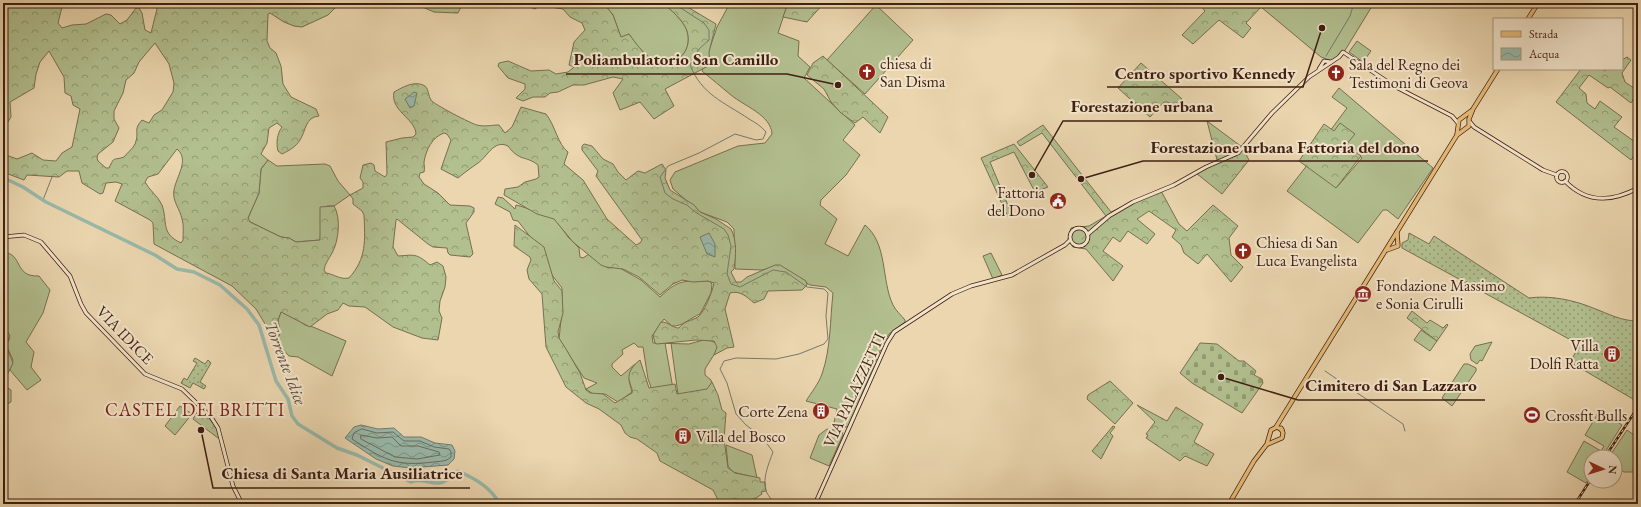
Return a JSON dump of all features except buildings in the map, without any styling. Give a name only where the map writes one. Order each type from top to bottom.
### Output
[{"type":"main road","points":[[1529,18],[1538,3]]},
{"type":"main road","name":"VIA PALAZZETTI","points":[[1065,245],[1084,245],[1088,240],[1088,234],[1094,227],[1132,202],[1174,185],[1206,167],[1238,153],[1272,113],[1316,72],[1326,64],[1333,62],[1343,52],[1394,86],[1452,116]]},
{"type":"main road","points":[[1228,504],[1267,444],[1271,430],[1276,427],[1281,420],[1384,252],[1390,246],[1392,239],[1457,135],[1466,128],[1473,109],[1497,70]]},
{"type":"main road","points":[[1457,135],[1458,124],[1463,117],[1473,109]]},
{"type":"main road","points":[[1452,116],[1463,117],[1474,127],[1542,170],[1557,175]]},
{"type":"main road","points":[[1452,116],[1458,124],[1466,128],[1474,127]]},
{"type":"main road","points":[[1557,175],[1559,172],[1565,172],[1568,176],[1565,181]]},
{"type":"main road","points":[[1557,175],[1558,181],[1565,181],[1581,194],[1601,199],[1620,197],[1638,188]]},
{"type":"main road","name":"VIA PALAZZETTI","points":[[815,504],[887,343],[894,332],[952,294],[971,286],[1012,275],[1065,245],[1070,240],[1070,234],[1076,228],[1084,229],[1094,227]]},
{"type":"main road","points":[[1084,229],[1088,234]]},
{"type":"main road","points":[[1390,246],[1394,248],[1398,246],[1397,231]]},
{"type":"main road","name":"VIA IDICE","points":[[3,237],[24,235],[41,242],[69,273],[86,313],[139,368],[151,378],[182,389],[208,414],[218,428],[233,486],[242,504]]},
{"type":"main road","points":[[1392,239],[1397,239]]},
{"type":"main road","points":[[1070,240],[1073,244]]},
{"type":"main road","points":[[1267,444],[1283,437],[1281,420]]},
{"type":"main road","points":[[1276,427],[1282,430]]},
{"type":"main road","points":[[1270,436],[1276,440]]},
{"type":"green space","points":[[3,3],[91,3],[67,5],[62,7],[58,23],[62,28],[72,25],[86,24],[106,14],[111,15],[120,24],[127,20],[136,8],[139,8],[142,13],[145,30],[151,33],[157,9],[154,3],[340,3],[328,15],[302,27],[294,26],[284,22],[270,13],[268,14],[267,41],[270,48],[276,53],[281,66],[283,84],[291,97],[316,109],[319,116],[314,117],[308,122],[296,145],[282,154],[278,151],[277,142],[282,127],[277,123],[269,128],[267,143],[261,154],[268,160],[261,169],[259,193],[248,218],[250,222],[281,237],[289,238],[296,242],[320,240],[320,207],[334,206],[338,216],[338,236],[331,255],[326,263],[324,270],[326,273],[343,278],[349,278],[355,271],[364,248],[364,215],[362,211],[353,204],[353,199],[350,195],[363,188],[363,182],[360,178],[363,165],[371,163],[374,165],[375,171],[385,177],[387,174],[386,142],[413,137],[416,134],[412,123],[396,104],[394,92],[409,85],[421,84],[427,89],[431,100],[445,109],[477,125],[499,125],[505,133],[512,127],[521,107],[546,114],[559,140],[568,152],[564,164],[583,180],[607,219],[636,245],[642,240],[596,176],[598,171],[582,150],[582,146],[584,144],[592,146],[603,159],[613,164],[626,180],[638,171],[645,173],[662,164],[666,170],[665,178],[670,190],[694,205],[700,212],[716,219],[731,229],[736,254],[734,269],[731,272],[736,282],[741,282],[747,277],[775,265],[780,265],[806,281],[807,285],[802,290],[768,291],[764,299],[754,303],[740,293],[730,293],[725,309],[734,347],[727,348],[714,355],[717,347],[714,341],[696,340],[657,344],[655,343],[653,335],[661,322],[679,328],[685,322],[698,317],[710,296],[714,283],[708,281],[693,282],[682,280],[673,284],[660,295],[639,277],[623,269],[601,265],[573,242],[554,219],[537,214],[504,195],[505,189],[518,187],[525,182],[539,177],[538,165],[519,156],[508,146],[503,144],[491,150],[458,178],[441,169],[451,140],[447,134],[444,133],[430,144],[425,157],[424,172],[420,173],[419,177],[424,184],[438,193],[450,205],[470,206],[474,208],[474,212],[466,223],[473,254],[470,257],[450,255],[447,248],[433,247],[397,219],[393,247],[398,256],[415,256],[421,258],[430,265],[437,262],[443,266],[446,277],[445,287],[440,301],[439,311],[442,318],[438,340],[422,338],[393,327],[365,307],[349,306],[343,303],[338,310],[327,314],[310,327],[281,312],[278,320],[280,333],[276,342],[256,309],[232,286],[154,244],[153,223],[115,201],[122,184],[116,182],[106,183],[103,193],[100,194],[82,183],[79,171],[67,171],[59,177],[27,175],[24,180],[3,172],[3,154],[17,159],[32,153],[43,160],[56,161],[62,153],[72,147],[80,109],[73,105],[71,96],[65,93],[64,77],[49,51],[40,62],[34,88],[10,102],[11,117],[6,125],[3,123]],"holes":[[[155,43],[169,64],[174,83],[173,92],[162,110],[154,115],[149,123],[142,120],[139,123],[135,143],[124,157],[113,160],[109,168],[106,168],[98,161],[97,158],[98,154],[113,142],[119,128],[114,119],[114,111],[123,93],[126,80],[134,73],[139,62]],[[177,149],[181,153],[182,163],[175,185],[174,194],[183,224],[183,240],[181,243],[174,239],[167,231],[162,205],[145,182],[148,177],[158,174]]]},
{"type":"green space","points":[[419,3],[472,3],[462,5],[458,13],[434,12],[420,6]]},
{"type":"green space","points":[[520,3],[606,3],[605,5],[613,15],[621,37],[629,34],[645,54],[652,59],[667,63],[680,58],[687,46],[688,39],[687,31],[683,23],[663,3],[681,3],[716,24],[709,52],[710,65],[665,89],[674,106],[654,119],[640,102],[620,110],[613,93],[623,79],[613,77],[584,85],[573,85],[558,92],[550,93],[545,97],[533,97],[523,101],[516,98],[525,89],[525,84],[508,78],[498,66],[499,63],[508,61],[531,71],[549,70],[556,74],[568,72],[574,67],[569,65],[574,42],[585,30],[582,23],[570,17],[563,9],[539,6],[535,9]]},
{"type":"green space","points":[[606,3],[663,3],[683,23],[687,31],[688,39],[684,53],[680,58],[667,63],[652,59],[642,51],[629,34],[621,38],[613,15],[605,5]]},
{"type":"green space","points":[[730,3],[788,3],[778,33],[799,41],[798,56],[810,67],[804,78],[855,125],[843,140],[860,155],[846,175],[821,200],[820,205],[837,219],[825,244],[848,256],[865,225],[872,233],[881,252],[889,295],[893,305],[905,322],[889,334],[883,344],[848,427],[833,427],[837,409],[806,401],[819,381],[825,364],[829,344],[833,293],[826,287],[810,285],[778,266],[762,270],[735,269],[734,229],[727,222],[700,212],[673,189],[670,180],[675,172],[738,146],[765,143],[772,134],[767,121],[762,116],[736,99],[702,71],[717,27]]},
{"type":"green space","points":[[788,3],[824,3],[807,22],[783,17]]},
{"type":"green space","points":[[1198,3],[1258,3],[1261,7],[1246,23],[1251,28],[1243,38],[1219,20],[1193,44],[1182,35],[1205,11]]},
{"type":"green space","points":[[1261,3],[1374,3],[1344,52],[1332,61],[1321,57],[1261,7]]},
{"type":"green space","points":[[876,5],[913,40],[865,94],[827,60]]},
{"type":"green space","points":[[1357,41],[1371,51],[1363,62],[1349,52]]},
{"type":"green space","points":[[823,56],[888,117],[880,133],[863,117],[855,123],[841,113],[831,102],[824,89],[807,75],[813,63]]},
{"type":"green space","points":[[1627,57],[1631,60],[1622,73],[1625,82],[1638,91],[1631,103],[1610,87],[1608,88],[1589,75],[1579,88],[1586,94],[1587,103],[1595,109],[1600,101],[1622,117],[1614,127],[1638,144],[1638,150],[1631,160],[1556,102],[1580,70],[1623,70],[1623,59]]},
{"type":"green space","points":[[1141,63],[1182,99],[1177,106],[1164,102],[1150,117],[1118,88]]},
{"type":"green space","points":[[1339,88],[1433,168],[1398,219],[1387,210],[1383,210],[1358,243],[1287,191],[1308,164],[1337,187],[1362,158],[1330,131],[1347,108],[1332,97]]},
{"type":"green space","points":[[1207,121],[1242,147],[1249,160],[1222,194],[1196,173],[1217,160]]},
{"type":"green space","points":[[1340,123],[1355,134],[1346,145],[1361,156],[1336,188],[1299,161],[1324,124],[1334,131]]},
{"type":"green space","points":[[1043,125],[1111,212],[1160,189],[1179,224],[1187,231],[1213,205],[1238,226],[1229,238],[1231,255],[1243,267],[1231,282],[1207,254],[1198,264],[1184,253],[1181,245],[1172,237],[1176,230],[1149,211],[1137,219],[1155,234],[1147,244],[1128,231],[1120,242],[1113,237],[1103,251],[1123,266],[1113,281],[1086,249],[1073,247],[1068,239],[1071,228],[1089,226],[1106,216],[1042,133],[1020,146],[1017,142]]},
{"type":"green space","points":[[1014,144],[1048,187],[1035,192],[1014,152],[990,162],[1012,215],[1008,217],[981,158]]},
{"type":"green space","points":[[268,160],[277,166],[325,164],[330,166],[338,181],[350,195],[334,206],[327,206],[321,228],[320,240],[296,242],[289,238],[281,237],[248,221],[259,193],[261,169]]},
{"type":"green space","points":[[498,197],[503,198],[515,209],[516,205],[543,215],[554,217],[568,237],[579,248],[580,257],[583,258],[589,254],[608,268],[618,267],[641,280],[660,297],[666,291],[682,282],[709,281],[712,284],[711,293],[700,314],[683,324],[676,326],[672,326],[664,319],[652,336],[653,343],[665,343],[679,423],[655,398],[648,379],[643,347],[638,347],[634,343],[622,350],[623,354],[612,364],[612,367],[621,376],[635,364],[629,380],[632,392],[618,402],[605,394],[593,394],[586,389],[597,383],[584,378],[559,339],[562,310],[562,288],[552,275],[543,248],[531,238],[518,221],[513,220],[510,212],[495,204]]},
{"type":"green space","points":[[515,225],[544,247],[554,281],[562,291],[563,313],[558,332],[559,338],[580,373],[586,390],[590,393],[603,394],[615,403],[632,393],[629,376],[635,364],[640,360],[649,388],[675,384],[677,394],[707,389],[712,382],[718,395],[722,410],[726,413],[724,439],[728,468],[735,473],[760,478],[760,482],[765,482],[766,491],[761,492],[762,494],[747,504],[720,504],[713,490],[660,461],[657,453],[637,439],[630,437],[625,433],[621,425],[599,409],[586,403],[566,387],[546,347],[542,294],[529,279],[527,270],[531,260],[530,257],[514,246]]},
{"type":"green space","points":[[1409,233],[1429,244],[1434,236],[1529,298],[1545,297],[1570,301],[1586,305],[1610,315],[1632,321],[1638,321],[1638,346],[1635,353],[1638,355],[1638,402],[1570,362],[1580,345],[1402,248],[1402,243],[1408,240]]},
{"type":"green space","points":[[3,252],[14,257],[25,273],[39,276],[50,290],[43,313],[26,342],[34,352],[31,367],[41,380],[27,390],[10,370],[13,360],[6,345],[10,338],[7,330],[3,328]]},
{"type":"green space","points":[[991,253],[1002,275],[993,279],[983,256]]},
{"type":"green space","points":[[1412,311],[1427,323],[1430,320],[1443,328],[1447,324],[1448,325],[1437,341],[1407,318]]},
{"type":"green space","points":[[281,312],[293,316],[305,325],[346,341],[332,376],[298,357],[289,356],[276,342],[280,333],[278,320]]},
{"type":"green space","points":[[3,328],[10,335],[6,346],[13,363],[3,383]]},
{"type":"green space","points":[[1421,330],[1437,341],[1430,351],[1414,340]]},
{"type":"green space","points":[[707,339],[720,345],[705,369],[705,375],[711,380],[712,385],[682,424],[671,344],[689,344]]},
{"type":"green space","points":[[1492,342],[1482,361],[1480,360],[1477,364],[1471,360],[1470,354],[1475,346]]},
{"type":"green space","points":[[1200,343],[1217,344],[1239,361],[1244,361],[1256,371],[1254,375],[1262,379],[1263,383],[1242,413],[1192,383],[1180,373]]},
{"type":"green space","points":[[195,358],[205,364],[208,360],[211,363],[200,382],[206,386],[204,389],[193,383],[190,388],[181,383],[184,378],[187,380],[197,363],[193,361]]},
{"type":"green space","points":[[1464,364],[1468,364],[1476,368],[1476,371],[1452,406],[1442,398]]},
{"type":"green space","points":[[1110,381],[1133,403],[1115,424],[1087,399],[1088,395]]},
{"type":"green space","points":[[3,385],[11,390],[11,402],[3,406]]},
{"type":"green space","points":[[1137,405],[1167,421],[1176,407],[1203,424],[1194,442],[1214,454],[1207,466],[1185,456],[1180,461],[1146,438],[1148,435],[1146,434],[1155,422]]},
{"type":"green space","points":[[180,406],[192,414],[175,435],[165,426]]},
{"type":"green space","points":[[200,408],[215,425],[220,437],[218,438],[193,419]]},
{"type":"green space","points":[[1600,410],[1622,425],[1607,449],[1602,449],[1604,446],[1585,435]]},
{"type":"green space","points":[[1113,426],[1115,427],[1110,433],[1113,436],[1101,459],[1092,451]]},
{"type":"green space","points":[[827,429],[842,431],[843,435],[829,466],[810,458],[819,435]]},
{"type":"green space","points":[[1627,430],[1638,438],[1638,472],[1623,471],[1623,449],[1614,449]]},
{"type":"green space","points":[[1584,441],[1598,449],[1583,449],[1583,481],[1567,472]]},
{"type":"green space","points":[[726,445],[752,455],[757,478],[733,472],[728,466]]},
{"type":"water","points":[[414,92],[417,93],[414,106],[410,108],[405,99]]},
{"type":"water","points":[[709,233],[715,244],[715,257],[707,254],[700,237]]},
{"type":"water","points":[[361,425],[378,429],[394,428],[404,437],[421,437],[435,443],[452,445],[455,451],[454,459],[448,465],[410,468],[393,466],[376,459],[345,438],[354,427]]},
{"type":"waterway","points":[[673,3],[704,23],[709,30],[709,40],[699,49],[690,65],[701,84],[715,97],[756,123],[766,132],[763,139],[756,140],[735,134],[699,153],[668,166],[660,177],[665,193],[673,199],[687,205],[695,212],[724,229],[728,235],[731,246],[727,274],[731,284],[740,287],[773,270],[786,272],[807,287],[824,289],[828,293],[826,316],[828,339],[824,344],[799,354],[776,359],[736,358],[724,361],[720,369],[727,383],[736,414],[746,425],[763,438],[773,452],[765,478],[765,488],[773,504]]},
{"type":"waterway","points":[[1326,56],[1350,16],[1354,3]]},
{"type":"waterway","points":[[43,200],[52,177]]},
{"type":"waterway","name":"Torrente Idice","points":[[3,180],[6,179],[23,187],[46,202],[155,255],[177,269],[194,272],[220,285],[247,309],[259,325],[276,381],[288,399],[292,416],[298,424],[337,448],[357,455],[411,482],[421,480],[439,483],[450,478],[458,471],[482,484],[492,493],[500,504]]},
{"type":"waterway","points":[[1325,371],[1403,424],[1405,431]]},
{"type":"railway","points":[[1610,449],[1638,407]]},
{"type":"railway","points":[[1575,504],[1585,489]]},
{"type":"place","name":"Centro sportivo Kennedy","points":[[1322,28]]},
{"type":"place","name":"chiesa di San Disma","points":[[867,72]]},
{"type":"place","name":"Sala del Regno dei Testimoni di Geova","points":[[1336,73]]},
{"type":"place","name":"Poliambulatorio San Camillo","points":[[838,85]]},
{"type":"place","name":"Forestazione urbana","points":[[1032,175]]},
{"type":"place","name":"Forestazione urbana Fattoria del dono","points":[[1081,179]]},
{"type":"place","name":"Fattoria del Dono","points":[[1058,201]]},
{"type":"place","name":"Chiesa di San Luca Evangelista","points":[[1243,251]]},
{"type":"place","name":"Fondazione Massimo e Sonia Cirulli","points":[[1363,294]]},
{"type":"place","name":"Villa Dolfi Ratta","points":[[1612,354]]},
{"type":"place","name":"Cimitero di San Lazzaro","points":[[1221,377]]},
{"type":"place","name":"Corte Zena","points":[[821,411]]},
{"type":"place","name":"Crossfit Bulls","points":[[1532,415]]},
{"type":"place","name":"Chiesa di Santa Maria Ausiliatrice","points":[[201,430]]},
{"type":"place","name":"Villa del Bosco","points":[[683,436]]},
{"type":"district","name":"CASTEL DEI BRITTI","points":[[195,409]]}]
